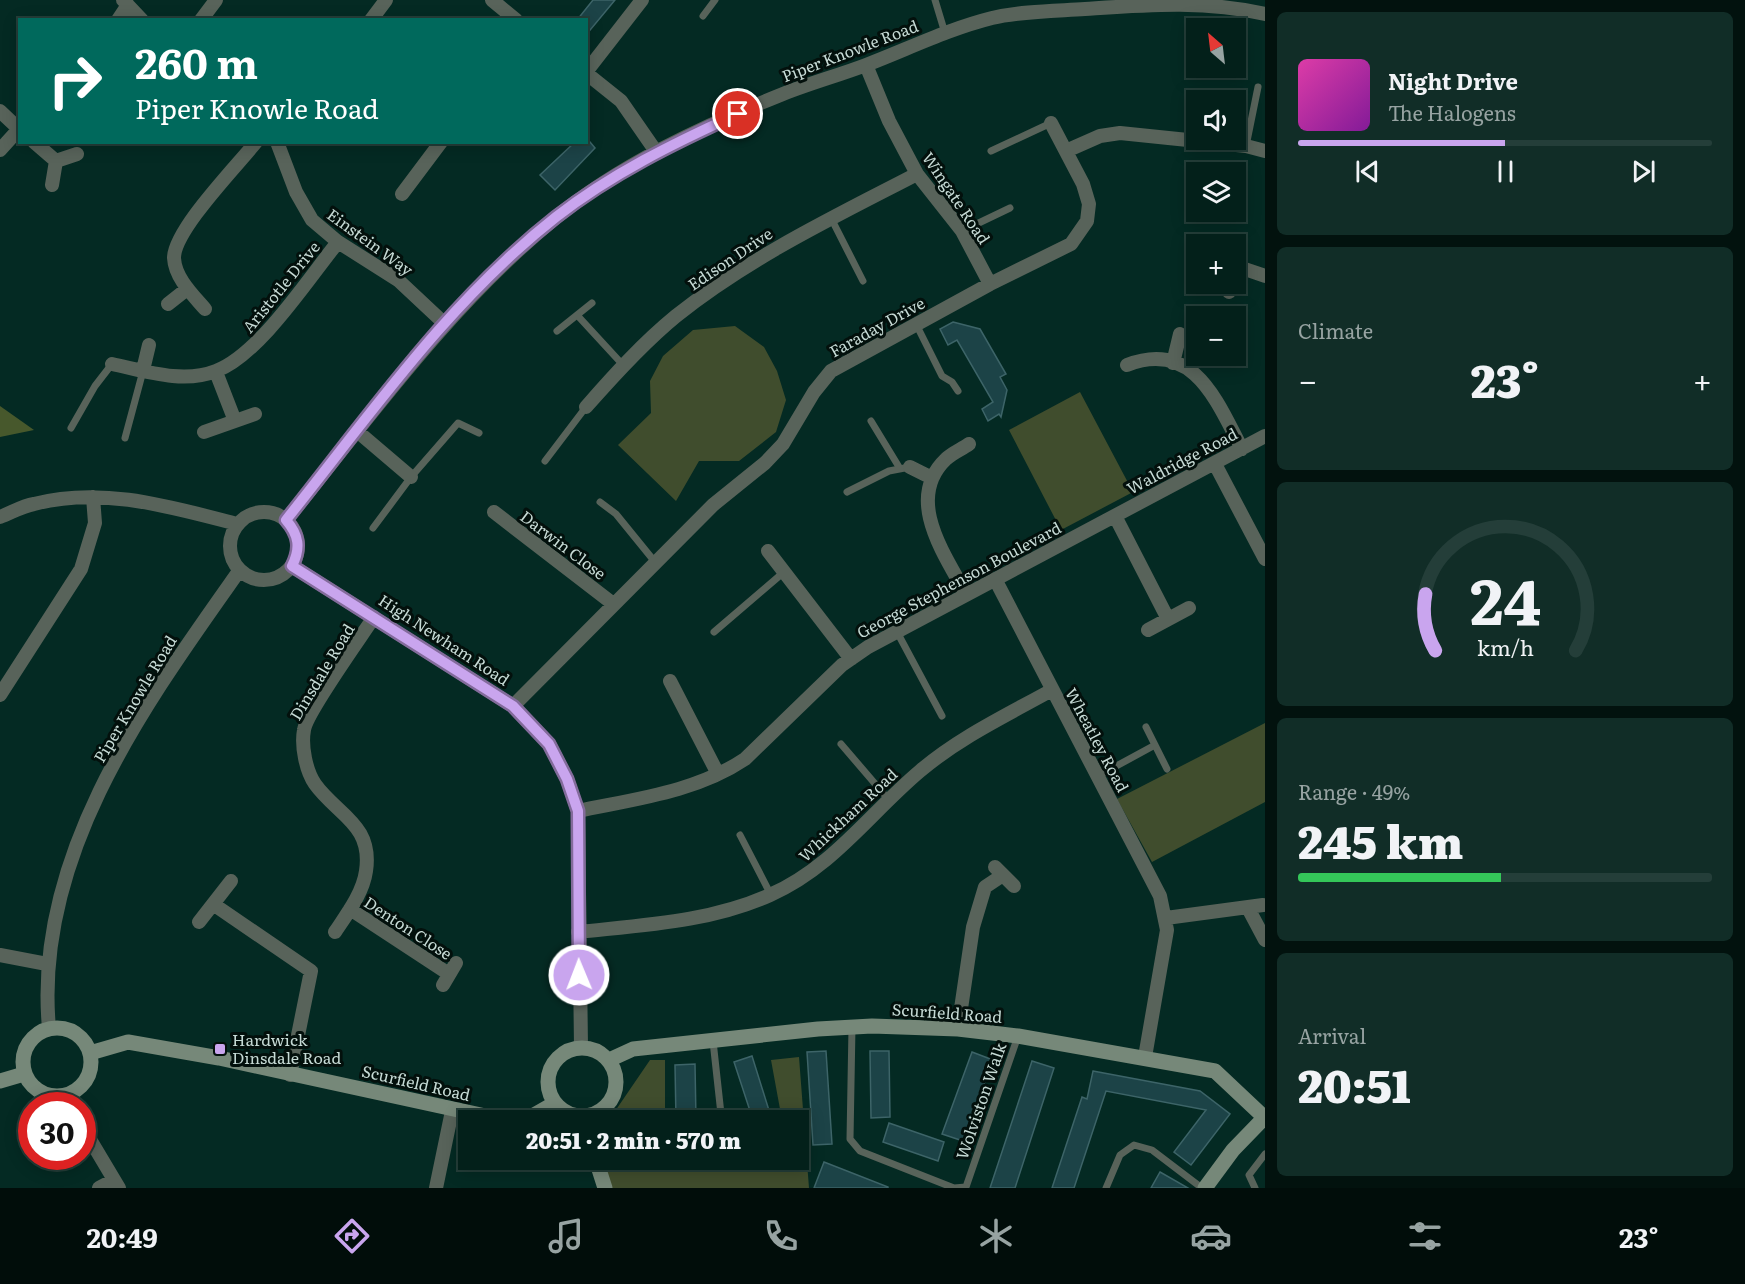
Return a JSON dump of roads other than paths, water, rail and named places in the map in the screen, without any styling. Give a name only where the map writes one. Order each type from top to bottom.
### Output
[{"type":"street","points":[[202,18],[216,0]]},
{"type":"street","points":[[372,18],[386,0]]},
{"type":"street","points":[[492,0],[514,18]]},
{"type":"street","points":[[588,69],[642,0]]},
{"type":"street","points":[[119,18],[126,2],[140,18]]},
{"type":"street","name":"Piper Knowle Road","points":[[286,520],[426,344],[497,268],[556,217],[615,176],[657,153],[778,96],[866,65],[945,33],[993,18],[1032,12],[1166,2],[1243,9],[1265,14]]},
{"type":"street","name":"Wingate Road","points":[[866,65],[889,121],[918,174],[962,231],[990,284]]},
{"type":"street","points":[[588,74],[621,101],[657,153]]},
{"type":"street","points":[[0,111],[18,129]]},
{"type":"street","name":"Faraday Drive","points":[[513,706],[612,603],[713,505],[765,463],[783,444],[814,392],[831,371],[990,284],[1071,244],[1087,220],[1089,204],[1083,184],[1051,123]]},
{"type":"street","points":[[0,150],[18,131]]},
{"type":"street","points":[[1066,151],[1100,136],[1120,133],[1186,140]]},
{"type":"street","points":[[36,144],[56,161]]},
{"type":"street","points":[[205,309],[188,289],[174,260],[182,234],[254,144]]},
{"type":"street","name":"Einstein Way","points":[[278,144],[296,192],[312,220],[338,242],[398,280],[445,324]]},
{"type":"street","points":[[402,194],[440,144]]},
{"type":"street","points":[[1246,146],[1265,151]]},
{"type":"street","points":[[56,161],[77,154]]},
{"type":"street","points":[[52,185],[56,161]]},
{"type":"street","name":"Edison Drive","points":[[586,407],[623,365],[675,316],[723,282],[779,245],[918,174]]},
{"type":"street","name":"Aristotle Drive","points":[[112,364],[166,376],[216,372],[253,348],[338,242]]},
{"type":"street","points":[[1246,269],[1265,276]]},
{"type":"street","points":[[168,304],[188,289]]},
{"type":"street","points":[[1173,363],[1180,334]]},
{"type":"street","points":[[143,370],[149,345]]},
{"type":"street","points":[[1127,365],[1143,359],[1160,358],[1204,381],[1242,449]]},
{"type":"street","points":[[216,372],[235,421]]},
{"type":"street","points":[[204,432],[255,414]]},
{"type":"street","points":[[357,431],[411,477]]},
{"type":"street","name":"Waldridge Road","points":[[1114,516],[1265,436]]},
{"type":"street","points":[[966,594],[932,530],[927,505],[932,478],[946,459],[969,444]]},
{"type":"street","points":[[1215,464],[1265,559]]},
{"type":"street","points":[[904,467],[932,478]]},
{"type":"street","points":[[0,517],[33,504],[73,497],[93,497],[154,503],[237,524]]},
{"type":"street","points":[[0,695],[81,569],[94,524],[93,497]]},
{"type":"street","points":[[263,511],[275,513],[286,520],[294,529],[298,540],[297,555],[292,566],[279,577],[268,580],[256,580],[239,571],[232,561],[229,549],[231,534],[237,524],[246,516],[263,511]]},
{"type":"street","name":"Darwin Close","points":[[494,512],[612,603]]},
{"type":"street","points":[[1114,516],[1168,619]]},
{"type":"street","name":"George Stephenson Boulevard","points":[[578,811],[685,788],[718,774],[745,759],[851,659],[896,630],[1114,516]]},
{"type":"street","points":[[768,551],[851,659]]},
{"type":"street","name":"High Newham Road","points":[[292,566],[513,706],[549,744],[564,772],[578,811],[581,1047]]},
{"type":"street","name":"Piper Knowle Road","points":[[49,1028],[46,994],[47,964],[60,899],[88,821],[116,757],[168,672],[239,571]]},
{"type":"street","name":"Wheatley Road","points":[[995,579],[1160,896],[1167,930],[1145,1057]]},
{"type":"street","points":[[1148,630],[1189,608]]},
{"type":"street","name":"Dinsdale Road","points":[[335,932],[350,909],[366,870],[362,837],[356,824],[314,783],[306,761],[304,729],[374,617]]},
{"type":"street","points":[[670,681],[718,774]]},
{"type":"street","name":"Whickham Road","points":[[578,933],[694,918],[737,908],[771,895],[806,876],[834,855],[921,770],[965,738],[1052,690]]},
{"type":"street","points":[[958,1029],[973,927],[985,887],[999,871],[1014,886]]},
{"type":"street","points":[[199,922],[231,881]]},
{"type":"street","points":[[213,904],[311,971],[290,1075]]},
{"type":"street","points":[[1166,918],[1263,905]]},
{"type":"street","points":[[1248,908],[1265,940]]},
{"type":"street","name":"Denton Close","points":[[350,909],[449,974]]},
{"type":"street","points":[[0,955],[47,964]]},
{"type":"street","name":"Scurfield Road","points":[[609,1060],[633,1049],[852,1027],[958,1029],[1018,1036],[1215,1071],[1265,1118]]},
{"type":"street","points":[[39,1092],[24,1074],[22,1062],[30,1041],[49,1028],[62,1028],[75,1033],[84,1041],[90,1053],[90,1071],[86,1080],[73,1092]]},
{"type":"street","name":"Scurfield Road","points":[[90,1053],[128,1042],[219,1058],[452,1111],[504,1120],[527,1119],[555,1103]]},
{"type":"street","points":[[563,1110],[555,1103],[549,1086],[550,1072],[567,1051],[581,1047],[603,1054],[609,1060],[616,1076],[613,1098],[598,1110]]},
{"type":"street","points":[[0,1082],[24,1074]]},
{"type":"street","points":[[436,1188],[452,1111]]},
{"type":"street","points":[[1203,1188],[1233,1150],[1265,1118]]},
{"type":"street","points":[[96,1149],[117,1184],[99,1188]]},
{"type":"street","points":[[599,1170],[605,1188]]},
{"type":"lane","points":[[703,16],[715,0]]},
{"type":"lane","points":[[935,0],[945,33]]},
{"type":"lane","points":[[1246,146],[1258,87]]},
{"type":"lane","points":[[991,151],[1051,123]]},
{"type":"lane","points":[[962,231],[1010,208]]},
{"type":"lane","points":[[831,218],[863,281]]},
{"type":"lane","points":[[556,331],[592,303]]},
{"type":"lane","points":[[577,315],[623,365]]},
{"type":"lane","points":[[916,324],[942,376],[952,382],[958,392]]},
{"type":"lane","points":[[71,428],[95,386],[112,364]]},
{"type":"lane","points":[[125,438],[143,370]]},
{"type":"lane","points":[[545,460],[586,407]]},
{"type":"lane","points":[[847,492],[904,467],[871,421]]},
{"type":"lane","points":[[373,528],[411,477],[458,423],[479,434]]},
{"type":"lane","points":[[600,502],[616,514],[655,562]]},
{"type":"lane","points":[[714,632],[784,572]]},
{"type":"lane","points":[[896,630],[942,716]]},
{"type":"lane","points":[[1146,727],[1167,769]]},
{"type":"lane","points":[[841,744],[888,800]]},
{"type":"lane","points":[[1098,776],[1155,745]]},
{"type":"lane","points":[[740,835],[771,895]]},
{"type":"lane","name":"Wolviston Walk","points":[[852,1027],[850,1139],[860,1150],[954,1188],[966,1186],[1018,1036]]},
{"type":"lane","points":[[712,1041],[721,1110]]},
{"type":"lane","points":[[1106,1188],[1120,1155],[1134,1145],[1152,1150],[1203,1188]]},
{"type":"lane","points":[[1255,1188],[1250,1175],[1265,1154]]},
{"type":"place","name":"Hardwick Dinsdale Road","points":[[220,1049]]}]
